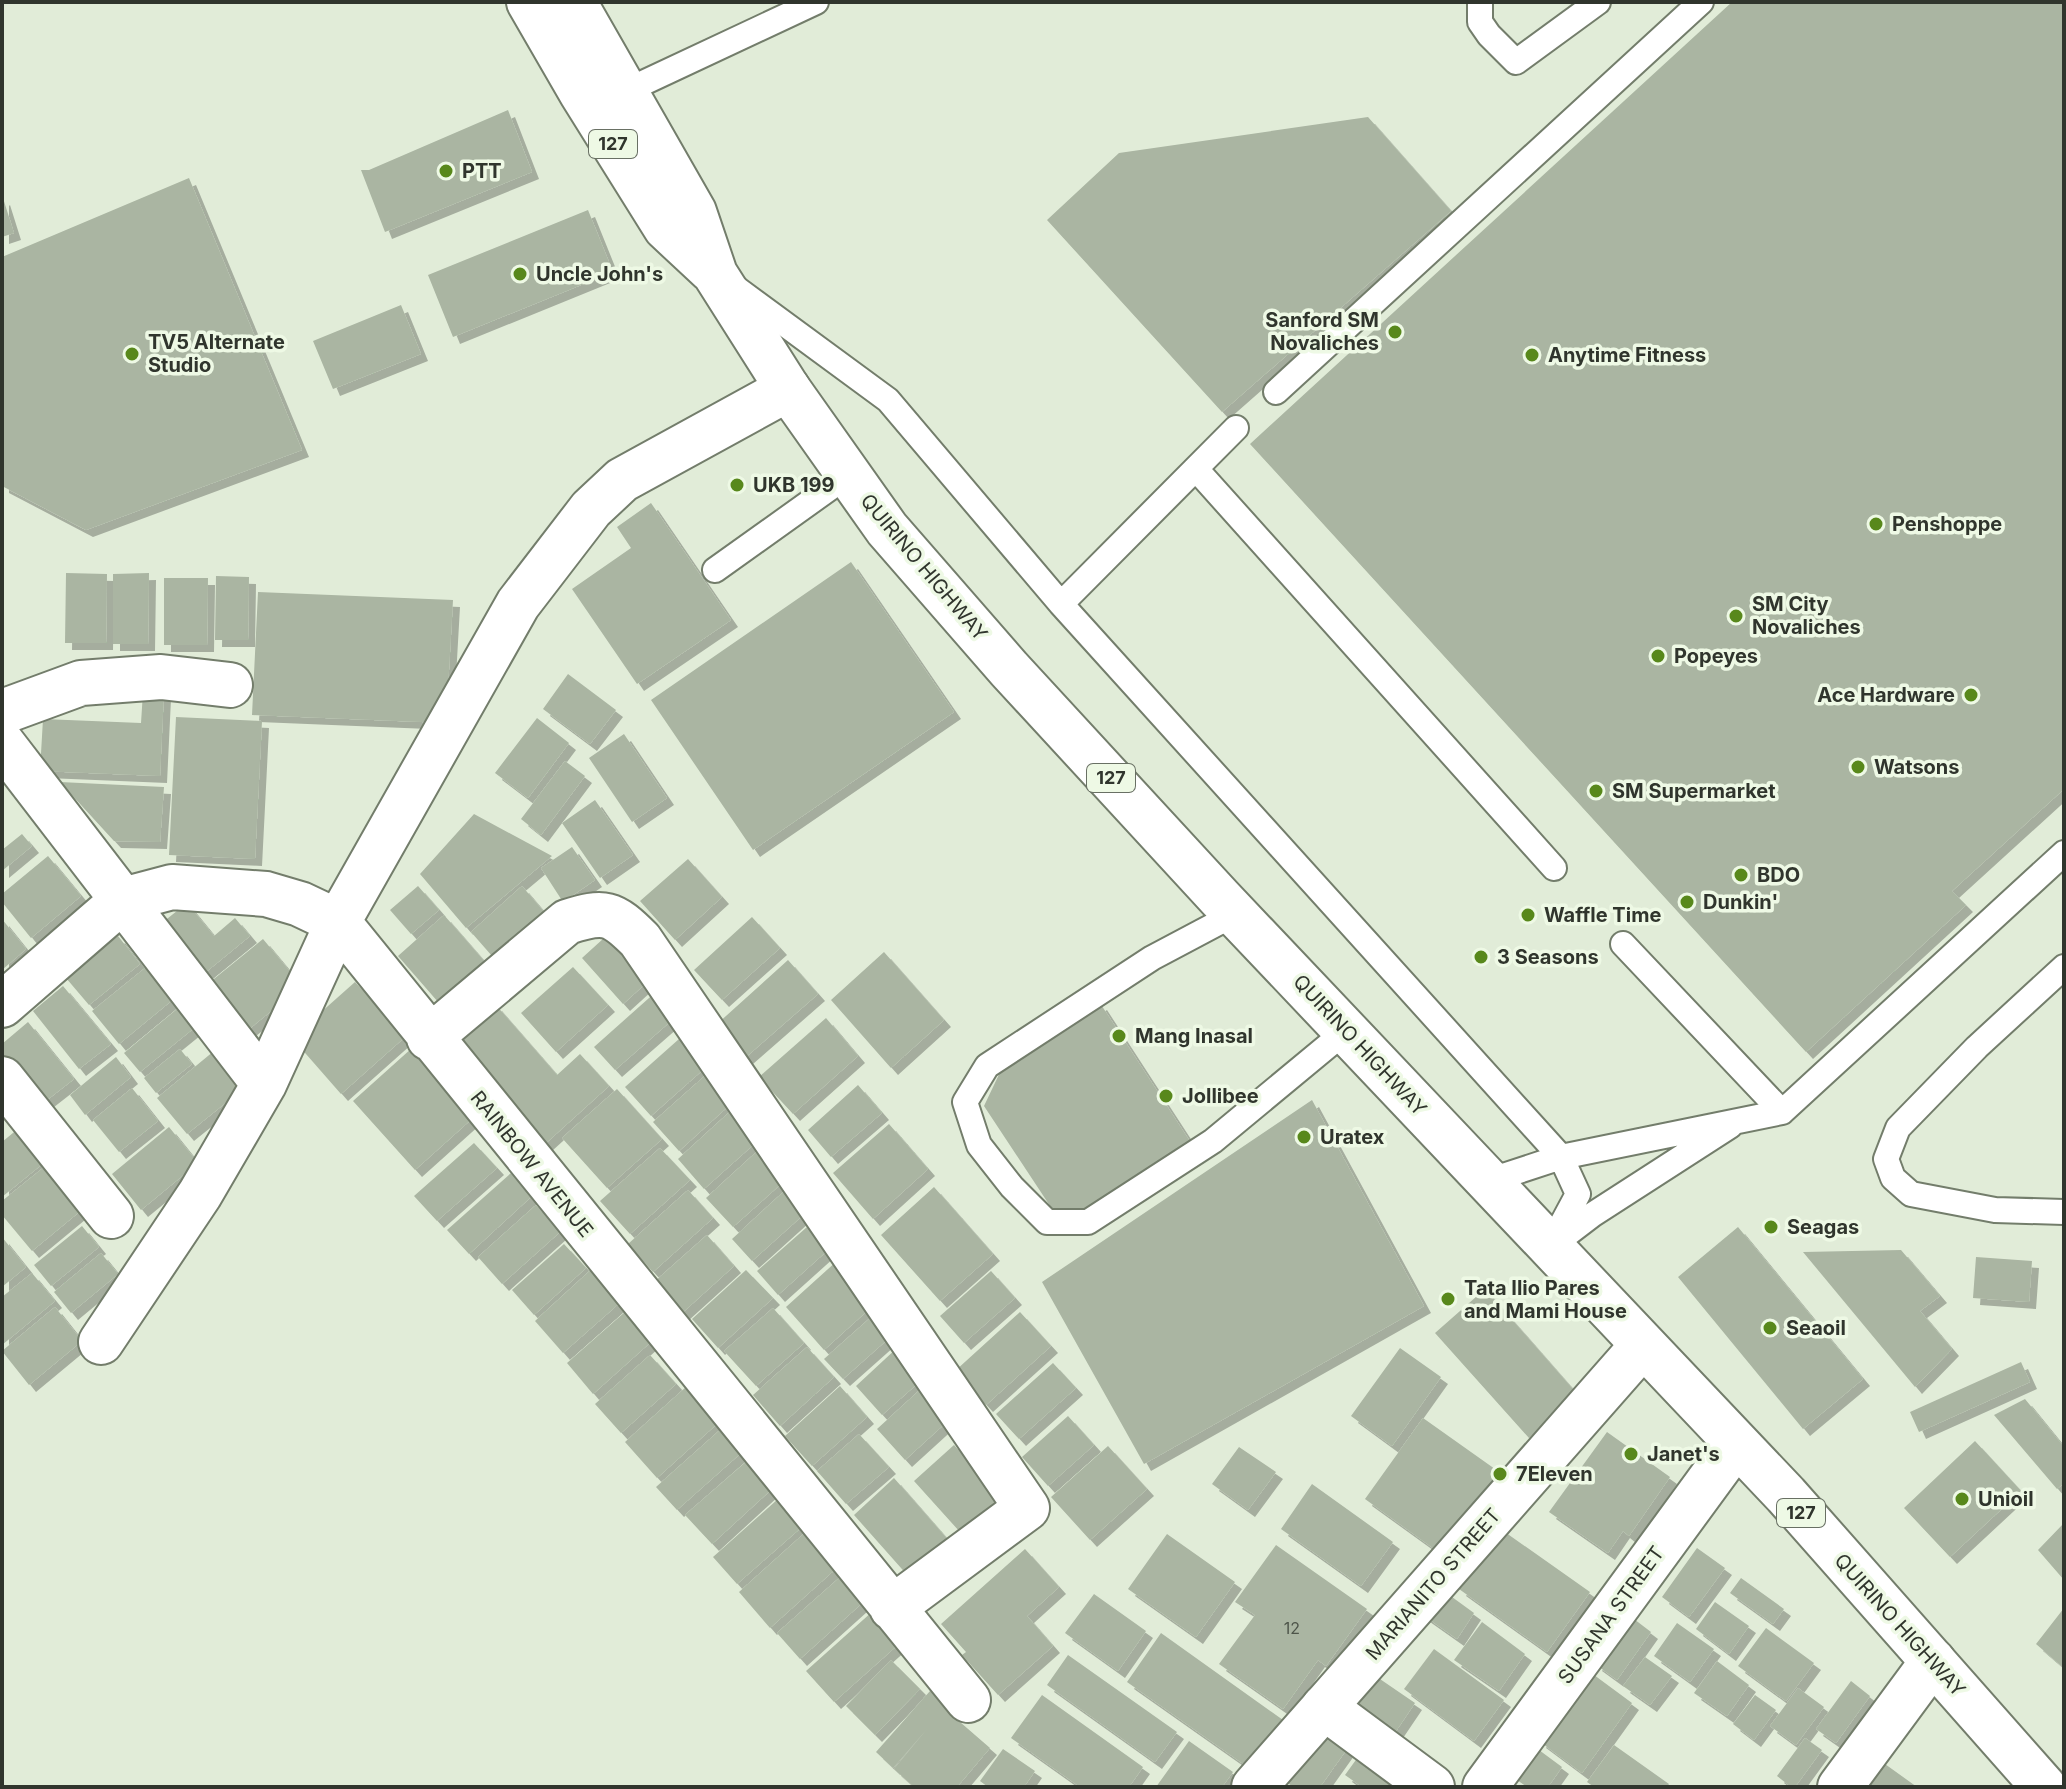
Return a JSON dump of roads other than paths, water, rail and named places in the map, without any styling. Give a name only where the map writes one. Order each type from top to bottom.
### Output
[{"type":"street","name":"QUIRINO HIGHWAY","points":[[529,2],[666,228],[715,274]]},
{"type":"street","name":"QUIRINO HIGHWAY","points":[[574,2],[694,212],[715,274],[788,389],[887,529],[1009,669],[1235,914],[1786,1495],[2044,1787]]},
{"type":"street","points":[[101,1342],[200,1194],[264,1084],[338,922],[518,604],[591,509],[622,480],[788,389]]},
{"type":"street","points":[[2,712],[81,683],[161,677],[230,685]]},
{"type":"street","points":[[2,743],[264,1084]]},
{"type":"street","name":"RAINBOW AVENUE","points":[[2,1005],[123,900],[172,887],[266,894],[300,904],[338,922],[968,1700]]},
{"type":"street","points":[[429,1038],[567,922],[594,913],[611,917],[640,940],[1027,1508],[892,1608]]},
{"type":"street","points":[[2,1079],[111,1216]]},
{"type":"street","name":"MARIANITO STREET","points":[[1254,1787],[1643,1345]]},
{"type":"street","name":"SUSANA STREET","points":[[1485,1787],[1736,1444]]},
{"type":"street","points":[[1840,1787],[1933,1661]]},
{"type":"street","points":[[1324,1707],[1432,1787]]},
{"type":"lane","points":[[581,92],[626,91],[816,2]]},
{"type":"lane","points":[[1480,2],[1480,22],[1516,62],[1598,2]]},
{"type":"lane","points":[[1276,392],[1701,2]]},
{"type":"lane","points":[[715,274],[888,400],[1061,604],[1561,1157],[1578,1194],[1549,1248]]},
{"type":"lane","points":[[1061,604],[1236,428]]},
{"type":"lane","points":[[1196,469],[1554,868]]},
{"type":"lane","points":[[715,570],[848,475]]},
{"type":"lane","points":[[1488,1181],[1561,1157],[1782,1112],[2064,853]]},
{"type":"lane","points":[[1235,914],[1152,958],[987,1066],[965,1102],[979,1145],[1012,1187],[1047,1222],[1088,1222],[1213,1141],[1347,1030]]},
{"type":"lane","points":[[1623,944],[1782,1112]]},
{"type":"lane","points":[[2064,967],[1977,1047],[1898,1128],[1886,1159],[1893,1178],[1911,1194],[1995,1210],[2064,1212]]},
{"type":"lane","points":[[1549,1248],[1592,1215],[1742,1118]]},
{"type":"place","name":"PTT","points":[[446,171]]},
{"type":"place","name":"Uncle John's","points":[[520,274]]},
{"type":"place","name":"Sanford SM Novaliches","points":[[1395,332]]},
{"type":"place","name":"TV5 Alternate Studio","points":[[132,354]]},
{"type":"place","name":"Anytime Fitness","points":[[1532,355]]},
{"type":"place","name":"UKB 199","points":[[737,485]]},
{"type":"place","name":"Penshoppe","points":[[1876,524]]},
{"type":"place","name":"SM City Novaliches","points":[[1736,616]]},
{"type":"place","name":"Popeyes","points":[[1658,656]]},
{"type":"place","name":"Ace Hardware","points":[[1971,695]]},
{"type":"place","name":"Watsons","points":[[1858,767]]},
{"type":"place","name":"SM Supermarket","points":[[1596,791]]},
{"type":"place","name":"BDO","points":[[1741,875]]},
{"type":"place","name":"Dunkin'","points":[[1687,902]]},
{"type":"place","name":"Waffle Time","points":[[1528,915]]},
{"type":"place","name":"3 Seasons","points":[[1481,957]]},
{"type":"place","name":"Mang Inasal","points":[[1119,1036]]},
{"type":"place","name":"Jollibee","points":[[1166,1096]]},
{"type":"place","name":"Uratex","points":[[1304,1137]]},
{"type":"place","name":"Seagas","points":[[1771,1227]]},
{"type":"place","name":"Tata Ilio Pares and Mami House","points":[[1448,1299]]},
{"type":"place","name":"Seaoil","points":[[1770,1328]]},
{"type":"place","name":"Janet's","points":[[1631,1454]]},
{"type":"place","name":"7Eleven","points":[[1500,1474]]},
{"type":"place","name":"Unioil","points":[[1962,1499]]}]
